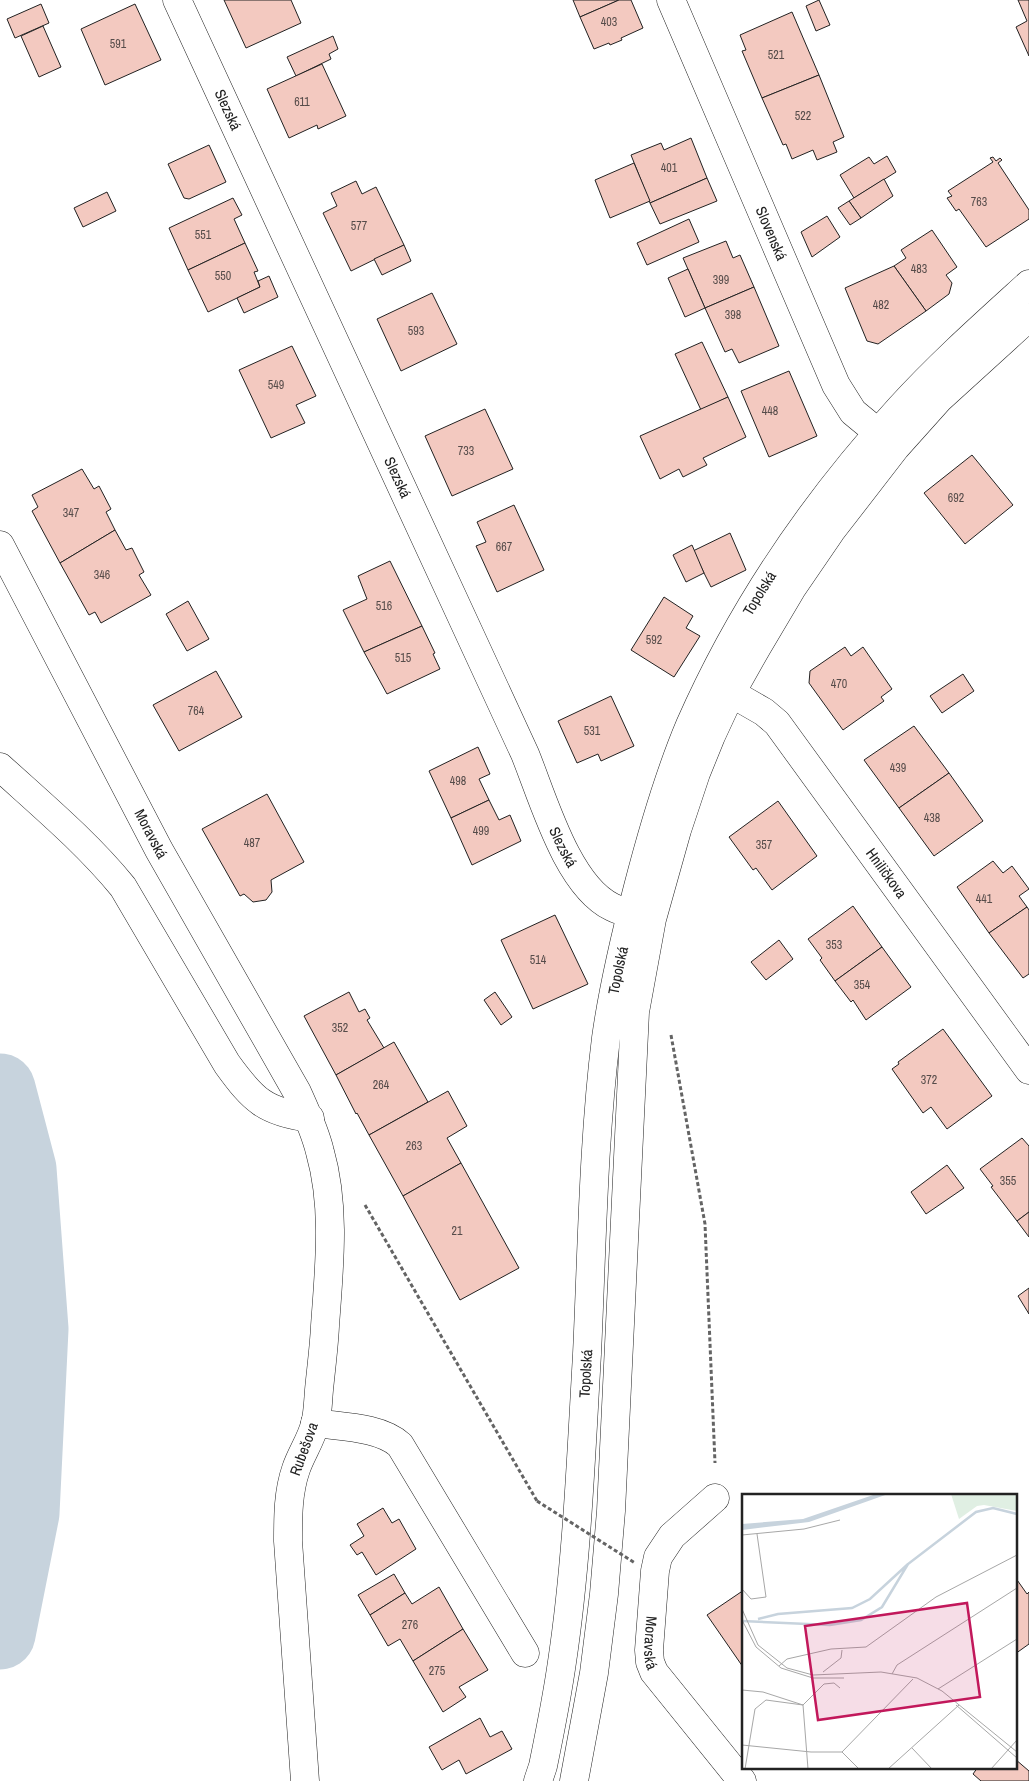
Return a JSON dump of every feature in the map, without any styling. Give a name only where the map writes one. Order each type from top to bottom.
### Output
[{"type":"street","name":"Slezská","points":[[177,0],[525,754],[562,846],[594,894],[612,908],[641,916]]},
{"type":"street","name":"Slovenská","points":[[671,0],[836,385],[853,412],[887,440]]},
{"type":"street","name":"Topolská","points":[[538,1781],[543,1766],[560,1672],[569,1605],[587,1354],[595,1158],[607,1034],[641,916],[669,857],[696,773],[731,692],[798,580],[831,531],[887,440],[904,404],[966,342],[1029,284]]},
{"type":"street","name":"Topolská","points":[[574,1781],[594,1673],[604,1594],[611,1511],[633,1036],[639,987],[644,863],[669,780],[689,729],[724,655],[773,573],[838,481],[939,399],[1029,317]]},
{"type":"street","name":"Moravská","points":[[0,545],[159,850],[310,1118]]},
{"type":"street","name":"Hniličkova","points":[[731,692],[764,712],[777,723],[1029,1070]]},
{"type":"street","points":[[0,767],[82,841],[123,887],[227,1064],[244,1087],[261,1103],[276,1112],[310,1118]]},
{"type":"street","name":"Rubešova","points":[[305,1781],[288,1541],[288,1514],[291,1486],[296,1468],[310,1439],[315,1423],[324,1340],[330,1231],[326,1182],[321,1153],[310,1118]]},
{"type":"street","points":[[315,1423],[381,1434],[392,1438],[400,1445],[525,1653]]},
{"type":"street","name":"Moravská","points":[[715,1498],[672,1536],[658,1557],[648,1650],[654,1672],[742,1781]]},
{"type":"path","points":[[670,1031],[705,1224],[715,1498]]},
{"type":"path","points":[[360,1197],[537,1501],[634,1563]]},
{"type":"building","points":[[224,0],[291,0],[301,23],[246,48]]},
{"type":"building","points":[[573,0],[619,0],[580,17]]},
{"type":"building","points":[[619,0],[631,0],[643,28],[621,38],[622,40],[594,49],[580,17]]},
{"type":"building","points":[[819,0],[830,25],[816,31],[806,6]]},
{"type":"building","points":[[1018,0],[1029,0],[1029,56],[1016,27],[1027,21]]},
{"type":"building","points":[[41,4],[49,23],[15,38],[7,19]]},
{"type":"building","points":[[135,4],[161,60],[105,85],[81,29]]},
{"type":"building","points":[[792,12],[819,75],[762,98],[742,51],[746,50],[740,35]]},
{"type":"building","points":[[43,26],[61,67],[39,77],[21,36]]},
{"type":"building","points":[[333,36],[338,49],[329,54],[331,59],[296,76],[287,57]]},
{"type":"building","points":[[322,64],[346,116],[318,129],[317,125],[289,138],[267,89]]},
{"type":"building","points":[[819,75],[844,137],[833,142],[837,152],[817,160],[813,150],[792,159],[786,144],[783,145],[762,98]]},
{"type":"building","points":[[691,138],[707,178],[650,203],[631,155],[661,143],[664,150]]},
{"type":"building","points":[[209,145],[226,182],[189,199],[184,198],[168,164]]},
{"type":"building","points":[[887,156],[896,172],[854,198],[840,175],[869,157],[874,164]]},
{"type":"building","points":[[993,157],[996,161],[1000,158],[1002,160],[998,163],[1029,210],[1029,219],[986,247],[959,209],[956,211],[947,198],[952,196],[948,191],[993,162],[990,158]]},
{"type":"building","points":[[634,163],[650,201],[610,218],[595,180]]},
{"type":"building","points":[[707,178],[717,201],[660,224],[650,203]]},
{"type":"building","points":[[884,179],[893,196],[861,218],[849,201]]},
{"type":"building","points":[[356,181],[362,194],[376,187],[404,245],[351,271],[323,213],[337,206],[331,193]]},
{"type":"building","points":[[107,192],[116,211],[83,227],[74,208]]},
{"type":"building","points":[[233,198],[242,215],[234,219],[245,243],[188,270],[169,228]]},
{"type":"building","points":[[849,201],[861,218],[850,225],[838,208]]},
{"type":"building","points":[[827,216],[840,237],[812,257],[801,232]]},
{"type":"building","points":[[689,219],[699,242],[647,265],[637,243]]},
{"type":"building","points":[[932,230],[957,267],[946,275],[952,283],[949,294],[926,311],[894,266],[906,258],[901,250]]},
{"type":"building","points":[[726,241],[733,258],[740,255],[754,287],[705,308],[683,258]]},
{"type":"building","points":[[245,243],[258,271],[254,272],[260,287],[208,312],[188,270]]},
{"type":"building","points":[[404,245],[411,261],[382,275],[374,259]]},
{"type":"building","points":[[894,266],[926,311],[878,344],[867,341],[845,288]]},
{"type":"building","points":[[688,269],[705,308],[685,317],[668,278]]},
{"type":"building","points":[[269,276],[278,297],[244,313],[237,298],[260,287],[258,281]]},
{"type":"building","points":[[754,287],[779,346],[739,363],[732,349],[725,352],[705,308]]},
{"type":"building","points":[[432,293],[457,344],[401,371],[377,319]]},
{"type":"building","points":[[702,342],[728,397],[701,410],[675,354]]},
{"type":"building","points":[[292,346],[316,396],[296,405],[305,423],[271,438],[239,370]]},
{"type":"building","points":[[789,371],[817,436],[769,457],[741,391]]},
{"type":"building","points":[[728,397],[746,437],[703,458],[707,465],[683,477],[679,469],[660,479],[640,436]]},
{"type":"building","points":[[485,409],[513,469],[452,496],[425,436]]},
{"type":"building","points":[[972,455],[1013,505],[965,544],[924,493]]},
{"type":"building","points":[[82,469],[94,489],[99,486],[111,509],[106,512],[115,530],[60,563],[32,511],[38,507],[32,495]]},
{"type":"building","points":[[514,505],[544,570],[497,592],[476,546],[486,542],[477,522]]},
{"type":"building","points":[[115,530],[126,550],[132,548],[144,572],[139,575],[151,595],[101,623],[95,612],[89,615],[60,563]]},
{"type":"building","points":[[730,533],[746,570],[711,587],[693,551]]},
{"type":"building","points":[[692,545],[704,573],[686,582],[673,555]]},
{"type":"building","points":[[390,561],[422,626],[364,652],[343,610],[367,599],[358,576]]},
{"type":"building","points":[[664,597],[693,616],[686,628],[700,636],[674,677],[631,650]]},
{"type":"building","points":[[188,601],[209,639],[187,651],[166,614]]},
{"type":"building","points":[[422,626],[435,653],[433,654],[440,669],[387,694],[364,652]]},
{"type":"building","points":[[845,647],[851,656],[863,647],[892,689],[881,697],[884,701],[843,730],[809,683],[810,671]]},
{"type":"building","points":[[216,671],[242,717],[179,751],[153,705]]},
{"type":"building","points":[[963,674],[974,691],[942,713],[930,696]]},
{"type":"building","points":[[611,696],[634,746],[601,761],[598,754],[577,763],[558,721]]},
{"type":"building","points":[[914,726],[949,773],[899,808],[864,760]]},
{"type":"building","points":[[478,747],[490,774],[479,779],[489,800],[451,818],[429,771]]},
{"type":"building","points":[[949,773],[983,821],[934,856],[899,808]]},
{"type":"building","points":[[267,794],[304,862],[271,880],[272,892],[266,900],[253,902],[244,894],[240,896],[202,829]]},
{"type":"building","points":[[489,800],[499,820],[510,815],[521,841],[472,865],[451,818]]},
{"type":"building","points":[[778,801],[817,856],[772,890],[756,868],[753,870],[729,837]]},
{"type":"building","points":[[993,861],[1003,873],[1012,866],[1029,889],[1019,896],[1027,907],[989,933],[957,887]]},
{"type":"building","points":[[853,906],[882,947],[835,981],[820,960],[822,958],[808,939]]},
{"type":"building","points":[[1027,907],[1029,910],[1029,974],[1023,978],[989,933]]},
{"type":"building","points":[[555,915],[588,984],[533,1009],[501,940]]},
{"type":"building","points":[[779,940],[793,959],[766,980],[751,962]]},
{"type":"building","points":[[882,947],[911,987],[866,1020],[853,1000],[851,1002],[835,981]]},
{"type":"building","points":[[349,992],[359,1012],[365,1009],[370,1018],[367,1020],[384,1048],[336,1075],[304,1016]]},
{"type":"building","points":[[495,992],[512,1017],[501,1025],[484,1000]]},
{"type":"building","points":[[943,1029],[992,1096],[947,1129],[931,1107],[923,1113],[892,1069],[899,1064],[898,1062]]},
{"type":"building","points":[[394,1042],[428,1102],[369,1135],[336,1075]]},
{"type":"building","points":[[448,1091],[467,1126],[447,1138],[461,1163],[403,1196],[369,1135]]},
{"type":"building","points":[[1022,1138],[1029,1146],[1029,1212],[1017,1221],[980,1169]]},
{"type":"building","points":[[461,1163],[519,1268],[460,1300],[403,1196]]},
{"type":"building","points":[[947,1165],[964,1188],[926,1214],[911,1192]]},
{"type":"building","points":[[1029,1212],[1029,1237],[1017,1221]]},
{"type":"building","points":[[1029,1288],[1029,1314],[1018,1296]]},
{"type":"building","points":[[383,1508],[392,1523],[399,1519],[416,1549],[376,1575],[362,1552],[357,1555],[350,1545],[364,1536],[357,1524]]},
{"type":"building","points":[[394,1574],[405,1593],[370,1615],[358,1595]]},
{"type":"building","points":[[1016,1578],[1027,1594],[1029,1592],[1029,1644],[1016,1653]]},
{"type":"building","points":[[439,1587],[463,1629],[413,1661],[400,1639],[388,1646],[370,1615],[405,1593],[412,1604]]},
{"type":"building","points":[[741,1592],[742,1666],[707,1615]]},
{"type":"building","points":[[463,1629],[488,1670],[459,1687],[466,1697],[443,1712],[413,1661]]},
{"type":"building","points":[[480,1718],[490,1737],[502,1731],[512,1749],[466,1774],[459,1760],[442,1770],[429,1747]]},
{"type":"building","points":[[1016,1760],[1029,1771],[1029,1781],[981,1781],[973,1774],[977,1768],[1016,1768]]},
{"type":"waterway","points":[[0,1089],[21,1169],[33,1329],[24,1513],[0,1634]]}]
